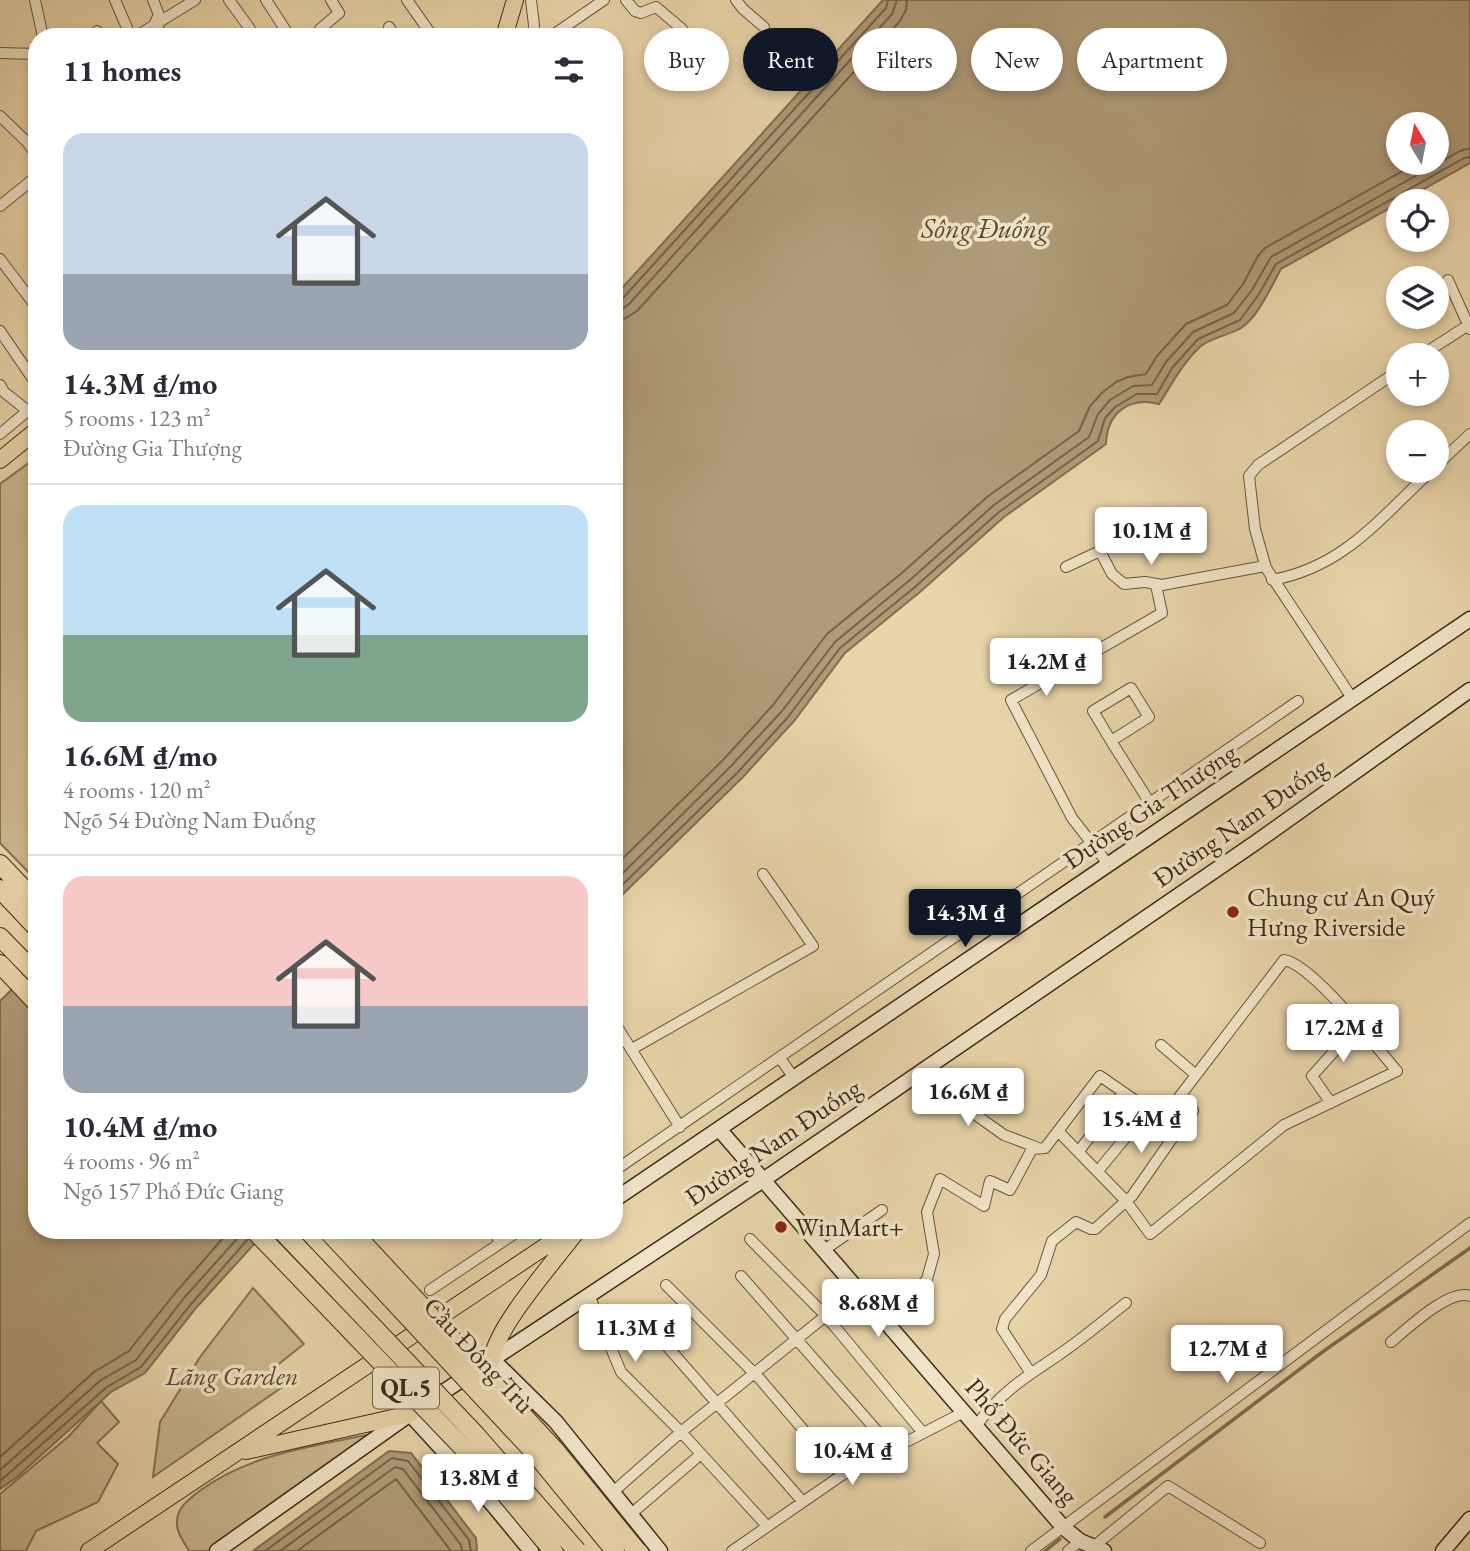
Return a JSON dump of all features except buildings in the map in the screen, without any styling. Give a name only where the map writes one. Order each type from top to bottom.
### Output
[{"type":"highway","points":[[0,864],[28,894]]},
{"type":"highway","points":[[0,889],[28,919]]},
{"type":"highway","points":[[0,937],[28,966]]},
{"type":"highway","points":[[0,964],[28,994]]},
{"type":"highway","name":"QL.5","points":[[263,1239],[472,1456],[554,1551]]},
{"type":"highway","name":"QL.5","points":[[290,1239],[476,1435],[577,1551]]},
{"type":"highway","name":"Cầu Đông Trù","points":[[335,1239],[534,1452],[615,1551]]},
{"type":"highway","name":"Cầu Đông Trù","points":[[359,1239],[554,1449],[637,1551]]},
{"type":"main road","points":[[507,28],[515,0]]},
{"type":"main road","points":[[0,460],[28,437]]},
{"type":"main road","points":[[89,1551],[557,1239]]},
{"type":"main road","points":[[492,1359],[503,1330],[571,1239]]},
{"type":"main road","points":[[237,1453],[410,1413]]},
{"type":"street","points":[[35,0],[41,28]]},
{"type":"street","points":[[115,0],[129,28]]},
{"type":"street","points":[[153,0],[159,15],[155,23]]},
{"type":"street","points":[[147,28],[195,0]]},
{"type":"street","points":[[229,0],[249,28]]},
{"type":"street","points":[[266,0],[284,28]]},
{"type":"street","points":[[321,28],[339,13],[331,0]]},
{"type":"street","points":[[407,0],[427,28]]},
{"type":"street","points":[[531,0],[534,28]]},
{"type":"street","points":[[570,28],[603,0]]},
{"type":"street","points":[[626,0],[635,11],[641,13],[656,7],[681,28]]},
{"type":"street","points":[[736,0],[764,27]]},
{"type":"street","points":[[155,23],[158,28]]},
{"type":"street","points":[[0,53],[28,54]]},
{"type":"street","points":[[0,116],[28,143]]},
{"type":"street","points":[[0,206],[28,183]]},
{"type":"street","points":[[0,259],[28,296]]},
{"type":"street","points":[[1441,343],[1469,326],[1449,282]]},
{"type":"street","points":[[0,331],[28,372]]},
{"type":"street","points":[[1352,698],[1265,566],[1255,529],[1250,476],[1253,470],[1386,379]]},
{"type":"street","points":[[0,385],[4,392],[28,411],[0,434]]},
{"type":"street","points":[[1449,454],[1470,434]]},
{"type":"street","points":[[1272,580],[1305,572],[1340,554],[1357,542],[1418,483]]},
{"type":"street","points":[[1066,567],[1100,551],[1110,571],[1120,582],[1156,585],[1265,566]]},
{"type":"street","points":[[1108,864],[1072,818],[1011,700],[1162,612],[1156,585]]},
{"type":"street","name":"Đường Gia Thượng","points":[[623,1194],[1470,619]]},
{"type":"street","points":[[1111,741],[1149,717],[1131,688],[1093,711],[1111,741],[1150,803]]},
{"type":"street","name":"Đường Nam Đuống","points":[[217,1551],[410,1413],[764,1180],[1255,843],[1470,690]]},
{"type":"street","name":"Đường Gia Thượng","points":[[623,1165],[1298,701]]},
{"type":"street","points":[[632,1049],[813,946],[763,874]]},
{"type":"street","points":[[1030,1373],[1002,1329],[1005,1319],[1041,1275],[1052,1241],[1076,1222],[1091,1229],[1095,1228],[1126,1200],[1132,1196],[1193,1111],[1180,1096],[1284,960],[1291,961],[1317,980],[1397,1071],[1284,1125],[1150,1234],[1126,1200],[1058,1131]]},
{"type":"street","points":[[1331,1103],[1312,1076],[1357,1026]]},
{"type":"street","points":[[623,1036],[680,1127]]},
{"type":"street","points":[[1161,1045],[1196,1075]]},
{"type":"street","points":[[780,1058],[794,1078]]},
{"type":"street","points":[[926,1068],[969,1110],[1004,1135],[1036,1147],[1045,1148],[1100,1076],[1178,1130]]},
{"type":"street","points":[[1079,1151],[1123,1093]]},
{"type":"street","points":[[1098,1171],[1149,1109]]},
{"type":"street","name":"Phố Đức Giang","points":[[719,1129],[1063,1527],[1086,1548]]},
{"type":"street","points":[[887,1323],[927,1279],[934,1254],[927,1212],[940,1179],[984,1206],[990,1181],[1010,1190],[1032,1149],[1036,1147]]},
{"type":"street","points":[[824,1250],[882,1210]]},
{"type":"street","points":[[1031,1551],[1470,1223]]},
{"type":"street","points":[[498,1239],[500,1243]]},
{"type":"street","points":[[430,1290],[506,1239]]},
{"type":"street","points":[[750,1239],[826,1316],[923,1433]]},
{"type":"street","points":[[741,1276],[892,1448]]},
{"type":"street","points":[[666,1285],[754,1374],[842,1475]]},
{"type":"street","points":[[613,1492],[681,1432],[858,1290]]},
{"type":"street","points":[[1391,1342],[1458,1294],[1470,1296]]},
{"type":"street","points":[[589,1295],[621,1371],[767,1526]]},
{"type":"street","points":[[976,1426],[987,1410],[1030,1373],[1056,1357],[1126,1303]]},
{"type":"street","points":[[639,1314],[803,1502]]},
{"type":"street","points":[[492,1359],[556,1422],[660,1551]]},
{"type":"street","points":[[732,1551],[842,1475],[964,1412]]},
{"type":"street","points":[[410,1413],[493,1504],[531,1551]]},
{"type":"street","points":[[631,1514],[701,1454]]},
{"type":"street","points":[[1086,1548],[1168,1486],[1260,1543]]},
{"type":"street","points":[[1443,1551],[1470,1519]]},
{"type":"green space","points":[[28,464],[28,872],[0,843],[0,484]]},
{"type":"green space","name":"Lãng Garden","points":[[253,1288],[304,1344],[270,1371],[281,1388],[153,1477],[160,1422],[200,1357]]},
{"type":"green space","points":[[101,1401],[119,1422],[97,1443],[118,1464],[98,1502],[36,1531],[26,1551],[0,1551],[0,1494],[69,1436]]},
{"type":"green space","points":[[377,1433],[213,1551],[189,1551],[178,1529],[177,1517],[187,1501],[218,1479],[239,1468],[284,1453]]},
{"type":"water","name":"Sông Đuống","points":[[883,0],[1470,0],[1470,163],[1449,175],[1449,112],[1386,112],[1386,175],[1449,175],[1424,189],[1386,189],[1386,210],[1281,269],[1264,301],[1247,323],[1201,346],[1183,366],[1159,404],[1138,403],[1122,409],[1110,424],[1106,444],[1004,517],[920,592],[845,653],[794,721],[743,777],[623,894],[623,287],[801,91],[838,91],[838,50],[852,34],[852,91],[957,91],[957,28],[858,28]]},
{"type":"water","points":[[28,974],[28,1239],[259,1239],[196,1308],[145,1373],[111,1392],[17,1477],[0,1489],[0,1001]]},
{"type":"water","points":[[389,1451],[411,1453],[476,1538],[477,1551],[253,1551]]},
{"type":"waterway","points":[[1105,1517],[1321,1353],[1470,1248]]},
{"type":"waterway","points":[[1045,1551],[1060,1539]]},
{"type":"place","name":"Chung cư An Quý Hưng Riverside","points":[[1233,912]]},
{"type":"place","name":"WinMart+","points":[[781,1227]]}]
